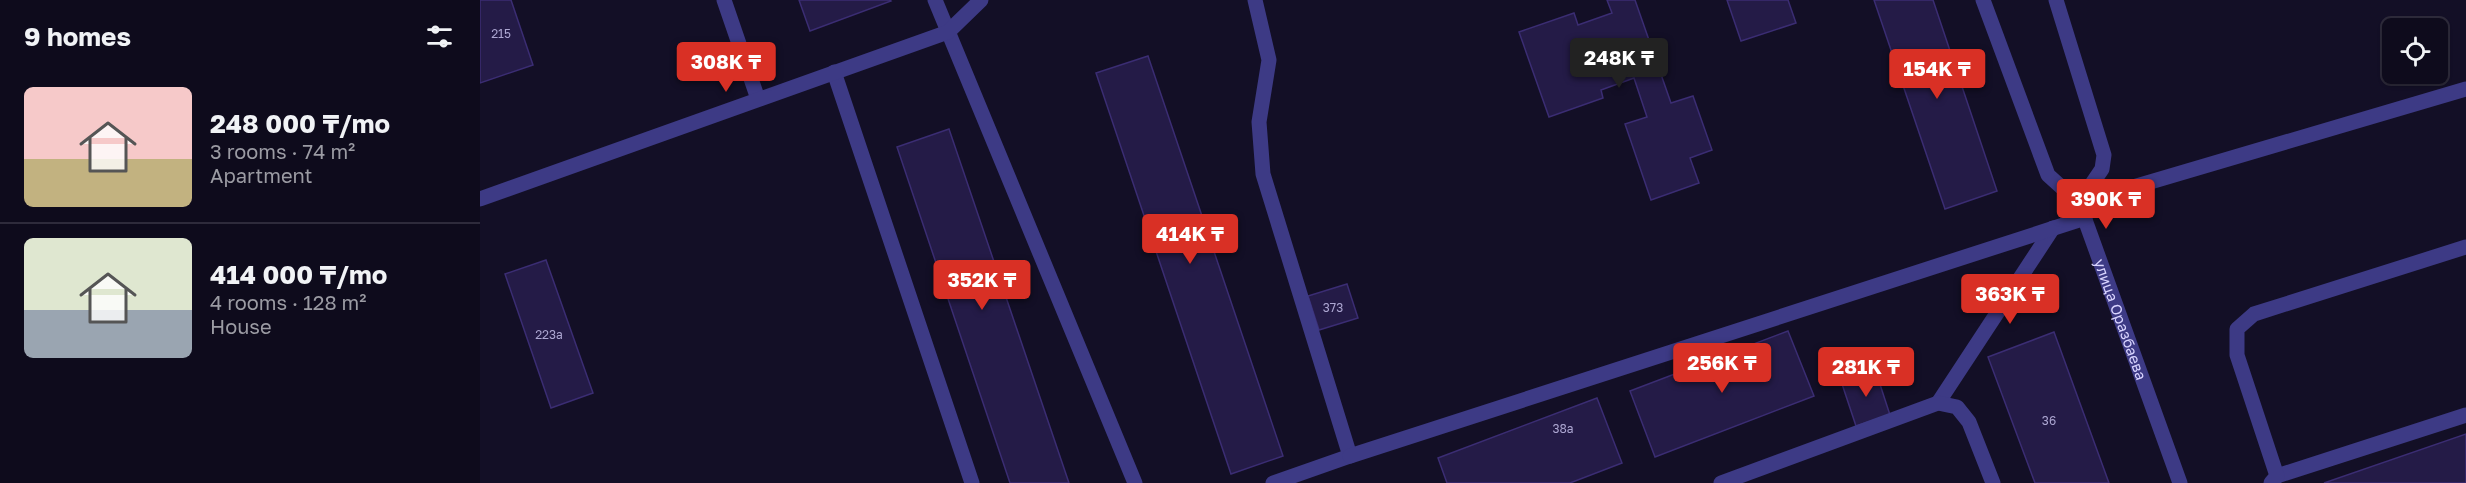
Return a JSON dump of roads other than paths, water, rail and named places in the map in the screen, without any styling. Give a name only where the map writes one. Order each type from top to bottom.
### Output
[{"type":"street","points":[[724,0],[758,99]]},
{"type":"street","points":[[935,0],[1135,483]]},
{"type":"street","points":[[480,199],[948,32],[981,0]]},
{"type":"street","points":[[1255,0],[1269,60],[1259,122],[1263,174],[1350,456]]},
{"type":"street","name":"улица Оразбаева","points":[[1983,0],[2048,174],[2079,203],[2180,483]]},
{"type":"street","points":[[2056,0],[2104,155],[2102,169],[2079,203]]},
{"type":"street","points":[[834,72],[972,483]]},
{"type":"street","points":[[2079,203],[2466,89]]},
{"type":"street","points":[[1274,483],[1350,456],[2085,218]]},
{"type":"street","points":[[1938,403],[2053,228]]},
{"type":"street","points":[[2466,247],[2254,314],[2237,329],[2237,355],[2274,479],[2466,416]]},
{"type":"street","points":[[1721,483],[1938,403],[1957,407],[1969,422],[1993,483]]},
{"type":"street","points":[[1310,470],[1321,483]]}]
